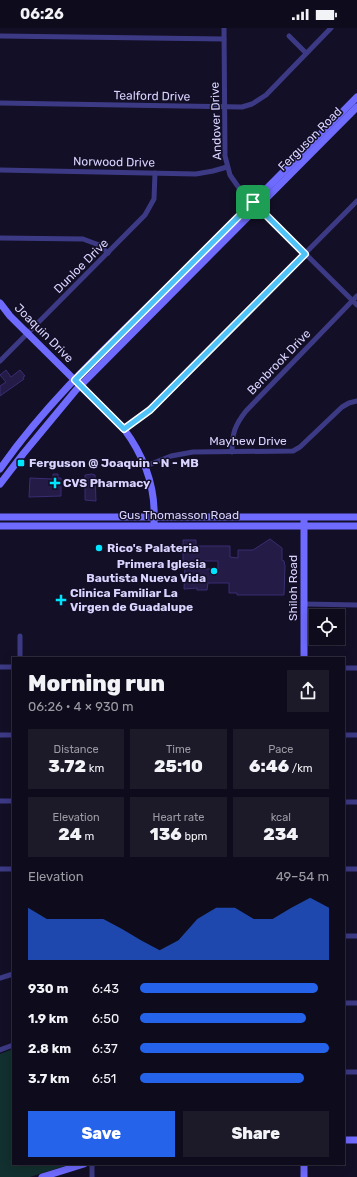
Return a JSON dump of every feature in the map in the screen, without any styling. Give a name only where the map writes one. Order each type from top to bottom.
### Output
[{"type":"main road","name":"Ferguson Road","points":[[338,122],[357,97]]},
{"type":"main road","name":"Ferguson Road","points":[[0,484],[23,454],[81,386],[178,282],[338,122],[357,107]]},
{"type":"main road","name":"Ferguson Road","points":[[0,469],[37,421],[75,380],[178,282]]},
{"type":"main road","name":"Joaquin Drive","points":[[0,303],[124,429],[146,466],[154,499],[154,526]]},
{"type":"main road","name":"Gus Thomasson Road","points":[[0,517],[357,518]]},
{"type":"main road","points":[[26,526],[31,517]]},
{"type":"main road","points":[[85,517],[85,526]]},
{"type":"main road","name":"Shiloh Road","points":[[304,517],[304,657]]},
{"type":"main road","name":"Gus Thomasson Road","points":[[0,526],[357,526]]},
{"type":"main road","points":[[345,1140],[357,1140]]},
{"type":"main road","points":[[42,1177],[81,1165]]},
{"type":"main road","points":[[304,1165],[304,1177]]},
{"type":"street","name":"Andover Drive","points":[[224,28],[225,156],[227,167],[234,182],[305,254],[355,298],[357,305]]},
{"type":"street","name":"Tealford Drive","points":[[0,103],[242,107],[259,100],[331,28]]},
{"type":"street","points":[[0,36],[224,39]]},
{"type":"street","points":[[289,36],[306,53]]},
{"type":"street","name":"Norwood Drive","points":[[0,170],[196,174],[213,172],[227,167]]},
{"type":"street","name":"Dunloe Drive","points":[[0,362],[145,215],[154,199],[155,173]]},
{"type":"street","points":[[124,429],[150,410],[357,201]]},
{"type":"street","points":[[0,238],[83,239],[99,245],[108,253]]},
{"type":"street","name":"Benbrook Drive","points":[[232,452],[234,432],[238,421],[355,298]]},
{"type":"street","name":"Mayhew Drive","points":[[146,466],[182,453],[293,451],[300,447],[342,407],[357,401]]},
{"type":"street","points":[[304,604],[357,605]]},
{"type":"street","points":[[20,636],[20,657]]},
{"type":"street","points":[[0,667],[12,667]]},
{"type":"street","points":[[345,668],[357,668]]},
{"type":"street","points":[[0,735],[12,735]]},
{"type":"street","points":[[345,735],[357,735]]},
{"type":"street","points":[[0,801],[12,801]]},
{"type":"street","points":[[345,802],[357,802]]},
{"type":"street","points":[[0,869],[12,869]]},
{"type":"street","points":[[345,869],[357,869]]},
{"type":"street","points":[[345,936],[357,936]]},
{"type":"street","points":[[0,978],[12,974]]},
{"type":"street","points":[[345,1003],[357,1003]]},
{"type":"street","points":[[0,1050],[12,1045]]},
{"type":"street","points":[[345,1072],[357,1072]]},
{"type":"street","points":[[92,1165],[92,1177]]},
{"type":"green space","points":[[12,1049],[12,1165],[68,1165],[30,1177],[0,1177],[0,1054]]},
{"type":"building","points":[[6,370],[11,377],[20,370],[25,376],[23,377],[24,379],[0,396],[0,386],[6,382],[0,375]]},
{"type":"building","name":"CVS Pharmacy","points":[[53,474],[58,474],[58,478],[61,478],[61,496],[29,497],[30,478],[53,479]]},
{"type":"building","points":[[85,475],[95,475],[96,501],[85,500]]},
{"type":"building","name":"Primera Iglesia Bautista Nueva Vida","points":[[270,539],[282,548],[282,560],[284,561],[285,566],[284,595],[237,595],[237,593],[229,593],[229,583],[208,583],[207,590],[197,590],[197,588],[184,589],[185,564],[183,564],[183,540],[196,540],[196,546],[230,546],[230,557],[238,558],[238,550],[253,550]],"holes":[[[199,561],[218,561],[218,569],[199,569]]]},
{"type":"place","name":"Ferguson @ Joaquin - N - MB","points":[[21,463]]},
{"type":"place","name":"CVS Pharmacy","points":[[55,483]]},
{"type":"place","name":"Rico's Palateria","points":[[99,548]]},
{"type":"place","name":"Primera Iglesia Bautista Nueva Vida","points":[[214,571]]},
{"type":"place","name":"Clinica Familiar La Virgen de Guadalupe","points":[[61,600]]},
{"type":"route","points":[[253,202],[262,209],[305,254],[150,410],[124,429],[75,380],[93,360],[253,202]]}]
